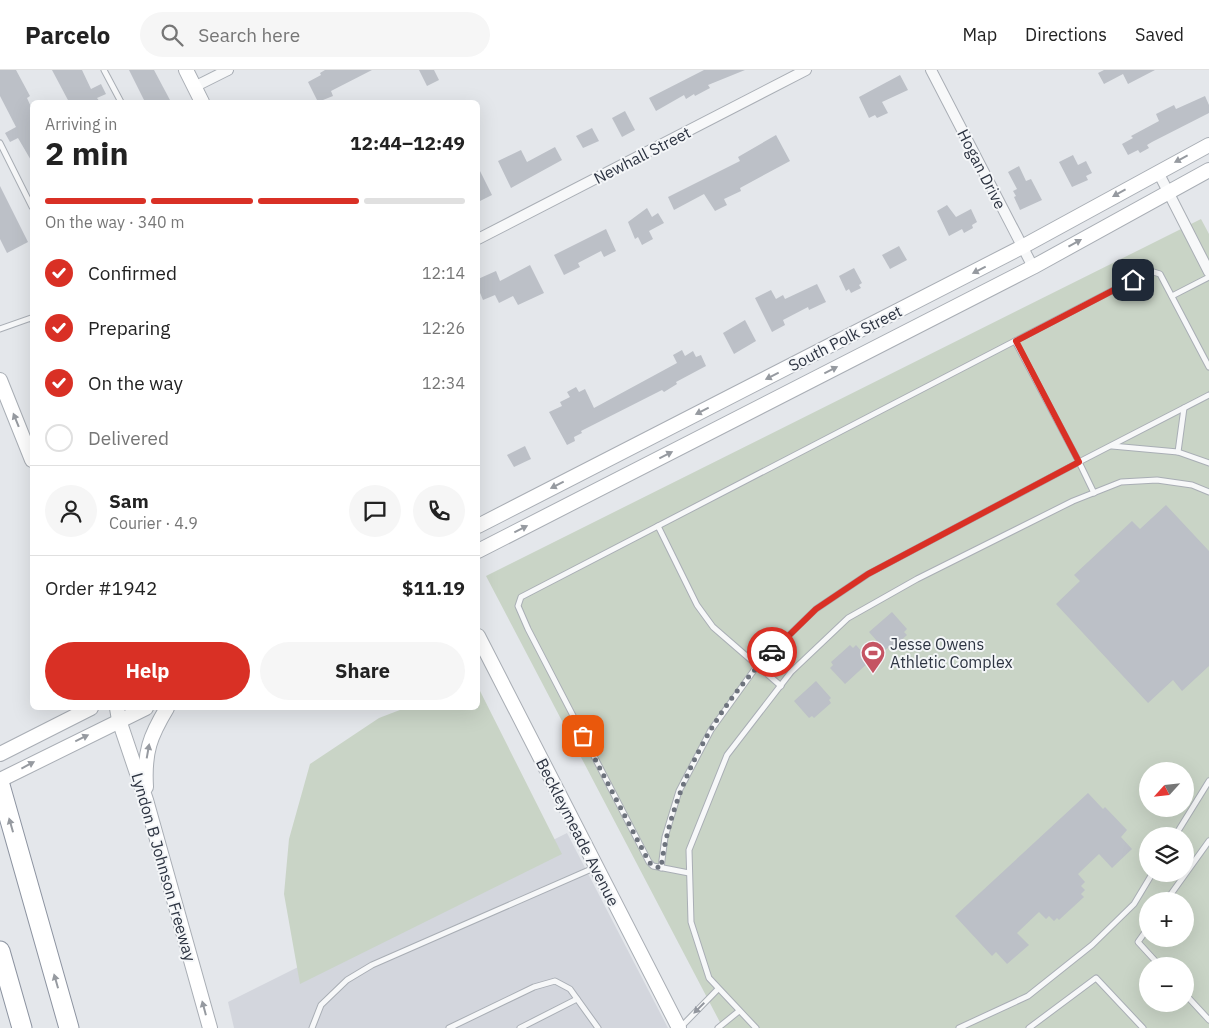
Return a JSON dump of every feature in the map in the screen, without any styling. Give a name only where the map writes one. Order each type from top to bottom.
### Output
[{"type":"highway","points":[[0,785],[69,1028]]},
{"type":"highway","points":[[0,951],[22,1028]]},
{"type":"main road","points":[[186,70],[201,100]]},
{"type":"main road","name":"South Polk Street","points":[[480,525],[1022,248],[1209,144]]},
{"type":"main road","name":"South Polk Street","points":[[480,550],[1033,267],[1167,191],[1209,170]]},
{"type":"main road","points":[[0,380],[30,455]]},
{"type":"main road","points":[[746,389],[756,408]]},
{"type":"main road","name":"Beckleymeade Avenue","points":[[480,640],[679,1028]]},
{"type":"main road","points":[[0,754],[87,710]]},
{"type":"main road","points":[[0,780],[118,714],[137,710]]},
{"type":"main road","points":[[146,800],[145,777],[151,735],[166,710]]},
{"type":"main road","name":"Lyndon B Johnson Freeway","points":[[118,714],[146,800],[210,1028]]},
{"type":"street","points":[[194,87],[228,70]]},
{"type":"street","name":"Newhall Street","points":[[480,238],[806,70]]},
{"type":"street","name":"Hogan Drive","points":[[931,70],[1033,267]]},
{"type":"street","points":[[1158,172],[1209,272]]},
{"type":"lane","points":[[104,70],[120,100]]},
{"type":"lane","points":[[0,142],[30,203]]},
{"type":"lane","points":[[690,873],[653,866],[649,862],[528,629],[518,606],[520,597],[1150,271],[1160,274],[1209,367]]},
{"type":"lane","points":[[1172,296],[1209,277]]},
{"type":"lane","points":[[0,329],[30,319]]},
{"type":"lane","points":[[1016,341],[1094,493]]},
{"type":"lane","points":[[661,868],[665,837],[679,791],[710,730],[757,666],[816,609],[868,574],[1209,395]]},
{"type":"lane","points":[[1178,452],[1184,408]]},
{"type":"lane","points":[[1110,446],[1178,452],[1209,463]]},
{"type":"lane","points":[[756,1028],[709,978],[691,922],[689,850],[727,755],[791,672],[848,618],[917,579],[1073,501],[1121,482],[1157,480],[1192,485],[1209,492]]},
{"type":"lane","points":[[658,526],[697,605],[713,627],[781,686]]},
{"type":"lane","points":[[1181,827],[1209,781]]},
{"type":"lane","points":[[1172,892],[1209,841]]},
{"type":"lane","points":[[312,1028],[320,1004],[347,980],[372,965],[596,867]]},
{"type":"lane","points":[[959,1028],[1028,996],[1092,944],[1134,904],[1147,882]]},
{"type":"lane","points":[[1143,947],[1152,957]]},
{"type":"lane","points":[[1029,1028],[1096,978],[1143,1028]]},
{"type":"lane","points":[[449,1028],[534,987],[555,981],[570,989],[598,1028]]},
{"type":"lane","points":[[679,1028],[718,989]]},
{"type":"lane","points":[[520,1028],[577,998]]},
{"type":"lane","points":[[1194,1004],[1209,1020]]},
{"type":"lane","points":[[718,1028],[739,1012]]},
{"type":"shaded area","points":[[567,833],[668,1028],[234,1028],[228,1002]]},
{"type":"green space","name":"Jesse Owens Athletic Complex","points":[[1201,219],[1209,234],[1209,1028],[723,1028],[486,576]]},
{"type":"green space","points":[[480,691],[562,854],[300,984],[284,894],[289,839],[310,764],[379,718],[400,710],[480,710]]},
{"type":"building","points":[[0,70],[16,70],[30,96],[27,98],[30,105],[30,159],[18,138],[10,142],[5,133],[16,127],[0,96]]},
{"type":"building","points":[[52,70],[82,70],[91,89],[101,84],[106,94],[97,98],[98,100],[68,100]]},
{"type":"building","points":[[129,70],[154,70],[170,100],[144,100]]},
{"type":"building","points":[[325,70],[372,70],[331,91],[333,96],[317,100],[308,82],[321,75],[320,73]]},
{"type":"building","points":[[419,70],[434,70],[439,80],[427,86]]},
{"type":"building","points":[[704,70],[745,70],[708,85],[710,88],[695,96],[694,94],[686,99],[684,95],[656,111],[649,98]]},
{"type":"building","points":[[1104,70],[1155,70],[1128,84],[1123,74],[1104,84],[1098,73]]},
{"type":"building","points":[[900,75],[908,90],[882,102],[888,113],[877,118],[875,115],[869,118],[859,97]]},
{"type":"building","points":[[1205,96],[1209,105],[1209,113],[1152,142],[1147,145],[1149,148],[1140,153],[1138,150],[1128,155],[1122,144],[1133,138],[1131,136],[1159,121],[1156,114],[1174,105],[1176,109]]},
{"type":"building","points":[[625,111],[635,130],[622,137],[612,118]]},
{"type":"building","points":[[592,128],[599,141],[583,148],[576,136]]},
{"type":"building","points":[[776,135],[790,161],[740,188],[741,191],[724,199],[727,205],[715,211],[704,194],[674,210],[668,197],[740,161],[738,157]]},
{"type":"building","points":[[555,147],[562,160],[511,188],[498,161],[521,150],[527,162]]},
{"type":"building","points":[[1073,155],[1078,165],[1086,161],[1092,173],[1086,176],[1088,180],[1072,187],[1059,162]]},
{"type":"building","points":[[1019,166],[1026,181],[1031,179],[1042,200],[1020,210],[1013,191],[1017,189],[1008,172]]},
{"type":"building","points":[[480,171],[492,195],[480,201]]},
{"type":"building","points":[[0,186],[28,242],[7,253],[0,239]]},
{"type":"building","points":[[947,205],[956,217],[971,209],[977,222],[972,225],[973,228],[964,233],[962,229],[949,236],[937,211]]},
{"type":"building","points":[[647,208],[652,217],[658,213],[664,223],[649,231],[653,239],[642,245],[638,237],[635,239],[628,222]]},
{"type":"building","points":[[606,229],[616,251],[604,257],[601,251],[578,263],[580,267],[564,275],[554,255]]},
{"type":"building","points":[[899,246],[907,260],[890,269],[882,255]]},
{"type":"building","points":[[530,265],[544,293],[518,305],[513,296],[499,303],[495,295],[483,300],[480,293],[480,278],[496,271],[500,281]]},
{"type":"building","points":[[854,268],[862,283],[859,285],[861,288],[851,293],[849,289],[846,291],[839,276]]},
{"type":"building","points":[[817,284],[826,302],[809,310],[808,307],[783,320],[785,325],[772,332],[755,298],[771,290],[776,299],[783,295],[785,299]]},
{"type":"building","points":[[745,320],[756,341],[734,354],[723,333]]},
{"type":"building","points":[[682,350],[685,356],[693,351],[696,357],[701,355],[706,366],[676,382],[677,384],[664,392],[662,390],[581,431],[582,433],[574,437],[575,441],[567,445],[549,412],[562,406],[560,402],[570,397],[567,392],[576,387],[579,392],[585,389],[594,408],[677,363],[673,355]]},
{"type":"building","points":[[525,446],[531,459],[514,467],[507,455]]},
{"type":"building","points":[[1166,505],[1209,551],[1209,666],[1182,691],[1173,680],[1148,703],[1056,604],[1080,581],[1074,575],[1132,521],[1140,529]]},
{"type":"building","points":[[892,612],[907,629],[904,632],[907,635],[891,649],[889,647],[885,650],[869,632]]},
{"type":"building","points":[[850,645],[853,648],[856,645],[870,661],[845,684],[830,668],[833,665],[831,662]]},
{"type":"building","points":[[816,681],[831,698],[829,700],[831,703],[814,718],[812,716],[809,718],[794,701]]},
{"type":"building","points":[[1088,793],[1103,809],[1105,807],[1127,830],[1121,837],[1132,849],[1112,868],[1099,854],[1078,874],[1085,882],[1081,886],[1085,890],[1081,894],[1084,897],[1059,920],[1057,918],[1054,921],[1049,916],[1046,919],[1039,912],[1017,933],[1029,945],[1007,964],[996,952],[992,956],[955,916]]},
{"type":"way so far","points":[[583,736],[649,862],[653,866],[661,868],[665,837],[679,791],[710,730],[757,666],[772,652]]},
{"type":"place","name":"Jesse Owens Athletic Complex","points":[[873,674]]},
{"type":"route","points":[[772,652],[816,609],[868,574],[1079,462],[1016,341],[1133,280]]}]
